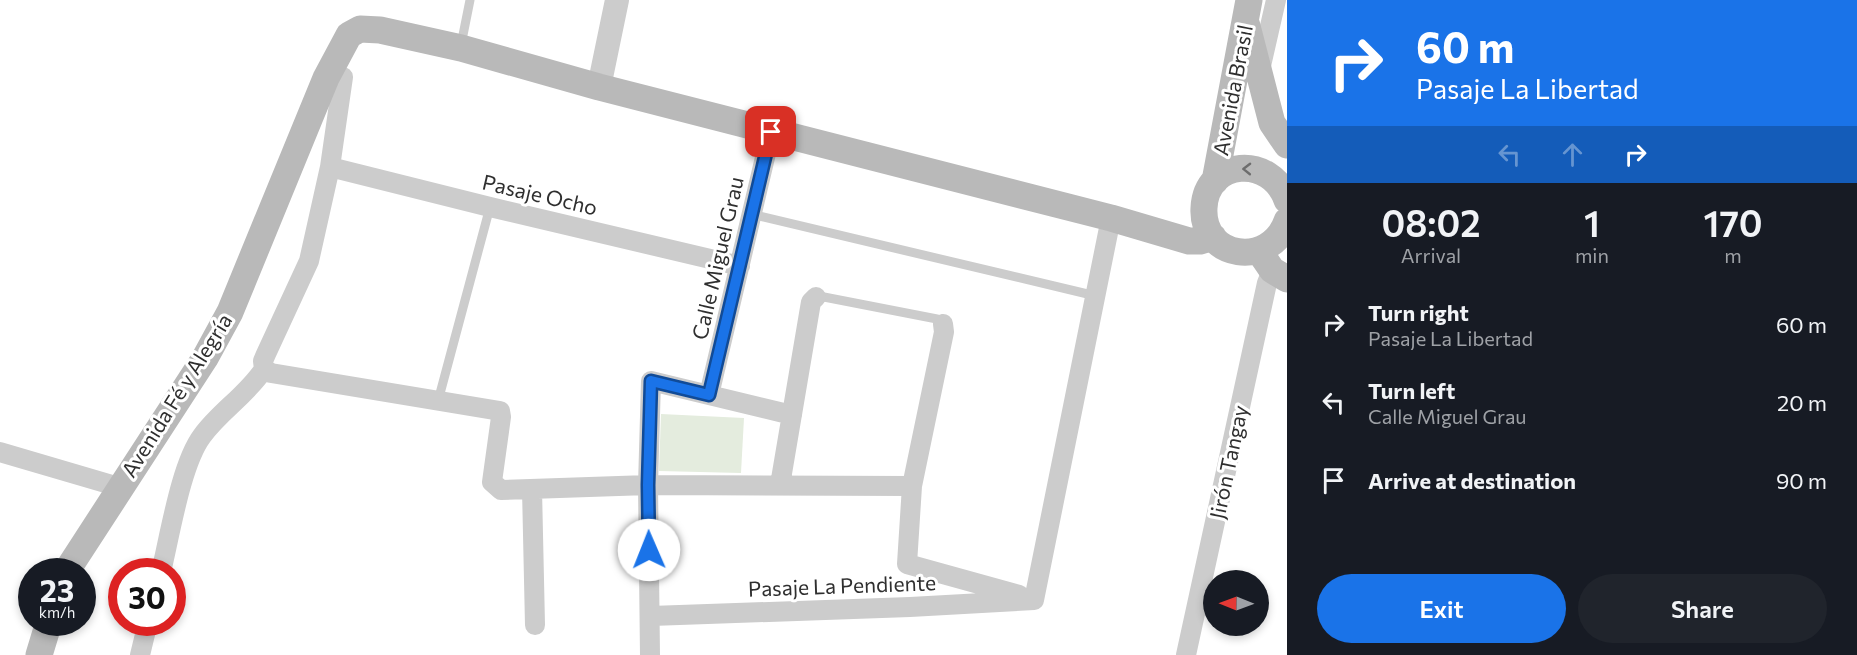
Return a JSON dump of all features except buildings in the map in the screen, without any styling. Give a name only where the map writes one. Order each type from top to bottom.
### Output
[{"type":"main road","points":[[1247,10],[1259,72],[1280,134],[1284,191]]},
{"type":"main road","name":"Avenida Brasil","points":[[1213,237],[1207,228],[1203,208],[1205,198],[1215,180],[1247,10]]},
{"type":"main road","name":"Avenida Fé y Alegría","points":[[75,558],[118,487],[205,358],[230,312],[326,78],[349,35],[360,29],[380,30],[461,48],[599,87],[1111,218],[1189,241],[1200,242],[1213,237]]},
{"type":"main road","points":[[1215,180],[1233,170],[1253,168],[1272,176],[1284,191]]},
{"type":"main road","points":[[1213,237],[1220,244],[1273,267],[1277,240],[1287,221]]},
{"type":"main road","points":[[39,655],[45,636]]},
{"type":"street","points":[[599,87],[617,0]]},
{"type":"street","points":[[1259,72],[1276,0]]},
{"type":"street","points":[[164,558],[188,464],[201,437],[239,400],[264,369],[263,361],[309,261],[330,167],[343,77],[326,78]]},
{"type":"street","name":"Calle Miguel Grau","points":[[709,395],[771,132]]},
{"type":"street","name":"Pasaje Ocho","points":[[330,167],[740,266]]},
{"type":"street","points":[[943,324],[944,332],[912,486],[907,564],[1034,600],[1111,218]]},
{"type":"street","name":"Jirón Tangay","points":[[1186,655],[1267,283],[1273,267]]},
{"type":"street","points":[[780,485],[811,302],[816,297]]},
{"type":"street","points":[[264,369],[271,373],[500,411],[492,483],[501,490],[648,485],[912,486]]},
{"type":"street","points":[[650,655],[648,485],[651,381],[792,416]]},
{"type":"street","points":[[0,452],[118,487]]},
{"type":"street","points":[[532,489],[535,625]]},
{"type":"street","name":"Pasaje La Pendiente","points":[[651,615],[910,607],[1034,600]]},
{"type":"street","points":[[140,655],[145,636]]},
{"type":"lane","points":[[461,48],[470,0]]},
{"type":"lane","points":[[438,401],[490,207]]},
{"type":"lane","points":[[751,214],[1096,296]]},
{"type":"lane","points":[[816,297],[937,319],[943,324]]},
{"type":"shaded area","points":[[661,414],[744,418],[741,473],[659,471]]},
{"type":"route","points":[[649,550],[651,381],[709,395],[771,132]]}]
